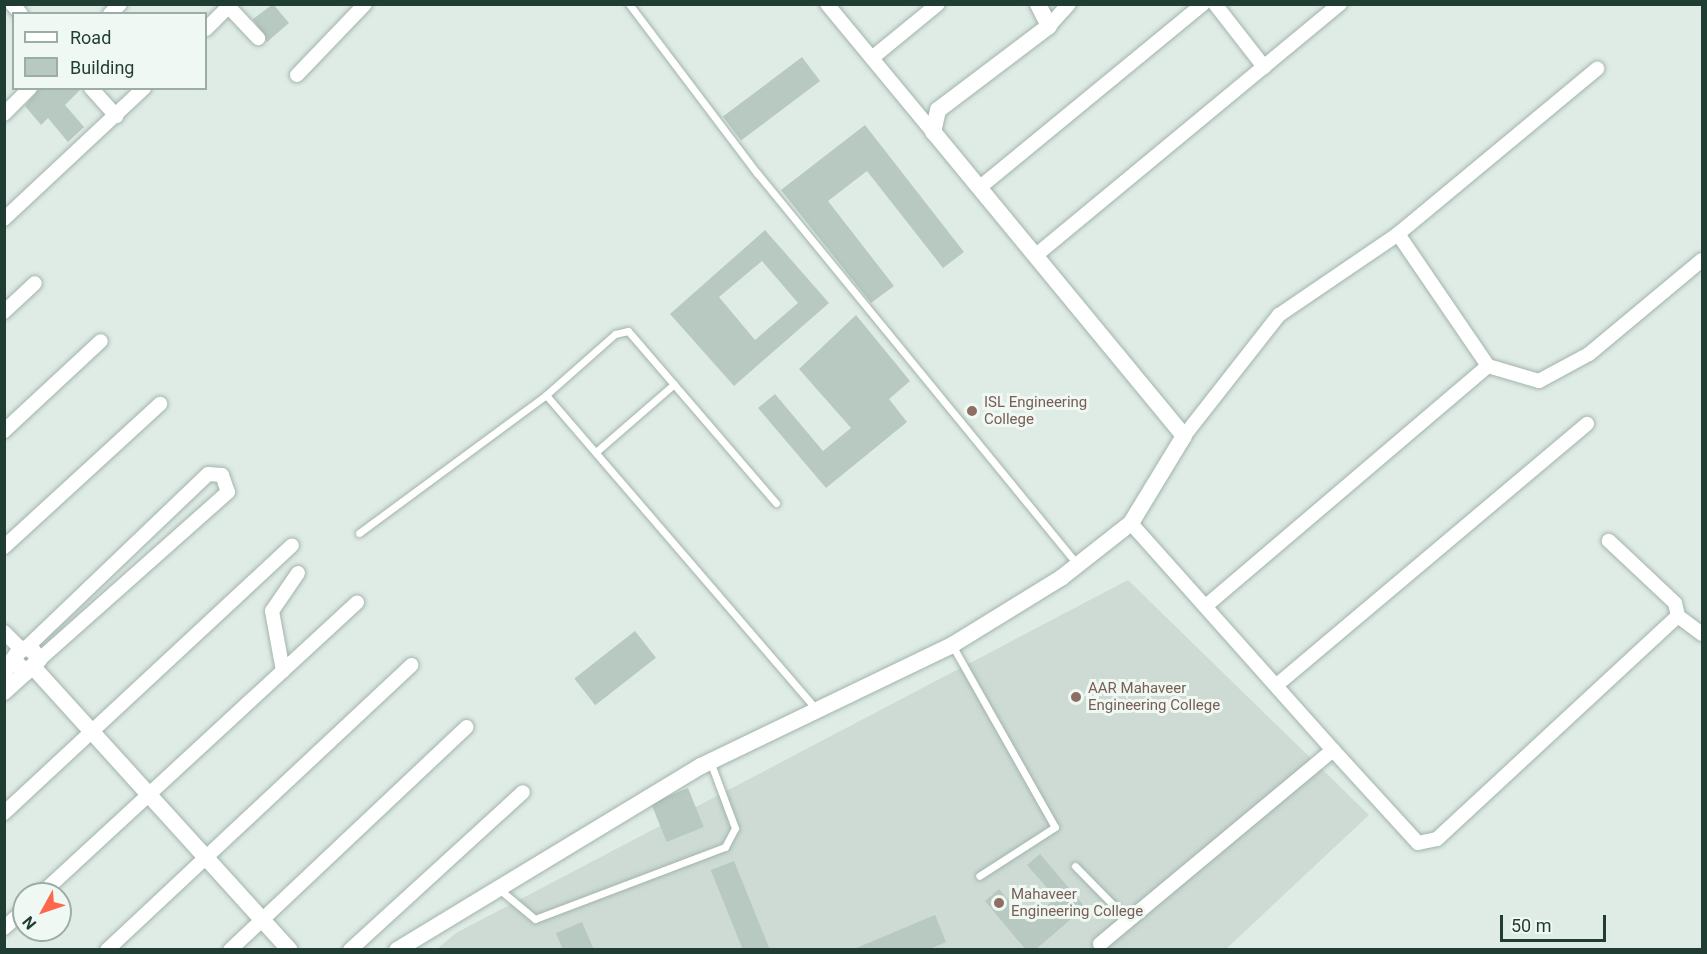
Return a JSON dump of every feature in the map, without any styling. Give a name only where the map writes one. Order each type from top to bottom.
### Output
[{"type":"street","points":[[297,75],[365,4]]},
{"type":"street","points":[[827,4],[1184,436]]},
{"type":"street","points":[[872,58],[938,4]]},
{"type":"street","points":[[1038,4],[1049,26]]},
{"type":"street","points":[[933,132],[938,110],[1049,26],[1069,4]]},
{"type":"street","points":[[979,188],[1203,4]]},
{"type":"street","points":[[1215,4],[1264,67]]},
{"type":"street","points":[[1035,256],[1340,4]]},
{"type":"street","points":[[4,12],[12,5]]},
{"type":"street","points":[[207,28],[227,6],[258,38]]},
{"type":"street","points":[[398,950],[497,887],[710,761],[952,645],[1078,565],[1131,523],[1184,436],[1279,315],[1398,234],[1597,69]]},
{"type":"street","points":[[4,114],[28,90]]},
{"type":"street","points":[[93,90],[116,116]]},
{"type":"street","points":[[4,219],[142,90]]},
{"type":"street","points":[[1398,234],[1488,366],[1539,381],[1566,370],[1702,260]]},
{"type":"street","points":[[4,312],[35,283]]},
{"type":"street","points":[[4,431],[101,341]]},
{"type":"street","points":[[1207,605],[1488,366]]},
{"type":"street","points":[[4,547],[160,404]]},
{"type":"street","points":[[1278,684],[1587,424]]},
{"type":"street","points":[[4,692],[24,662],[208,474],[222,475],[228,492],[24,662]]},
{"type":"street","points":[[1131,523],[1278,684],[1332,750],[1418,843],[1426,844],[1678,616]]},
{"type":"street","points":[[1609,540],[1675,603],[1678,616],[1702,634]]},
{"type":"street","points":[[4,813],[93,733],[292,546]]},
{"type":"street","points":[[283,671],[272,611],[298,573]]},
{"type":"street","points":[[54,882],[357,602]]},
{"type":"street","points":[[4,632],[24,662],[93,733],[290,950]]},
{"type":"street","points":[[107,950],[411,665]]},
{"type":"street","points":[[230,950],[467,728]]},
{"type":"street","points":[[1100,944],[1332,750]]},
{"type":"street","points":[[350,950],[523,792]]},
{"type":"lane","points":[[629,4],[772,191],[1078,565]]},
{"type":"lane","points":[[359,533],[546,395],[621,330],[634,335],[776,503]]},
{"type":"lane","points":[[597,451],[674,384]]},
{"type":"lane","points":[[546,395],[597,451],[816,709]]},
{"type":"lane","points":[[952,645],[1055,827],[979,876]]},
{"type":"lane","points":[[497,887],[535,919],[725,847],[735,828],[710,761]]},
{"type":"lane","points":[[1075,866],[1128,920]]},
{"type":"shaded area","name":"AAR Mahaveer Engineering College","points":[[1128,580],[1369,815],[1226,949],[436,950],[456,933]]},
{"type":"building","points":[[273,4],[289,23],[267,42],[253,19]]},
{"type":"building","points":[[802,57],[820,81],[741,141],[723,117]]},
{"type":"building","points":[[37,90],[80,90],[65,105],[84,127],[68,142],[48,118],[41,125],[25,106]]},
{"type":"building","points":[[865,125],[964,252],[943,268],[867,171],[828,201],[894,286],[871,303],[781,190]]},
{"type":"building","points":[[765,230],[829,303],[734,386],[670,314]],"holes":[[[762,261],[798,303],[755,340],[719,297]]]},
{"type":"building","points":[[856,315],[910,381],[889,399],[907,422],[826,488],[758,408],[775,394],[823,451],[851,428],[799,369]]},
{"type":"building","points":[[635,631],[656,658],[595,705],[574,678]]},
{"type":"building","points":[[688,788],[704,827],[667,842],[651,803]]},
{"type":"building","name":"Mahaveer Engineering College","points":[[1040,854],[1085,907],[1035,950],[1026,950],[985,901],[999,889],[1027,922],[1056,898],[1027,865]]},
{"type":"building","points":[[734,861],[770,950],[743,950],[711,870]]},
{"type":"building","points":[[935,915],[946,942],[928,950],[854,949]]},
{"type":"building","points":[[582,922],[594,950],[563,950],[556,933]]},
{"type":"place","name":"ISL Engineering College","points":[[972,411]]},
{"type":"place","name":"AAR Mahaveer Engineering College","points":[[1076,697]]},
{"type":"place","name":"Mahaveer Engineering College","points":[[999,903]]}]
